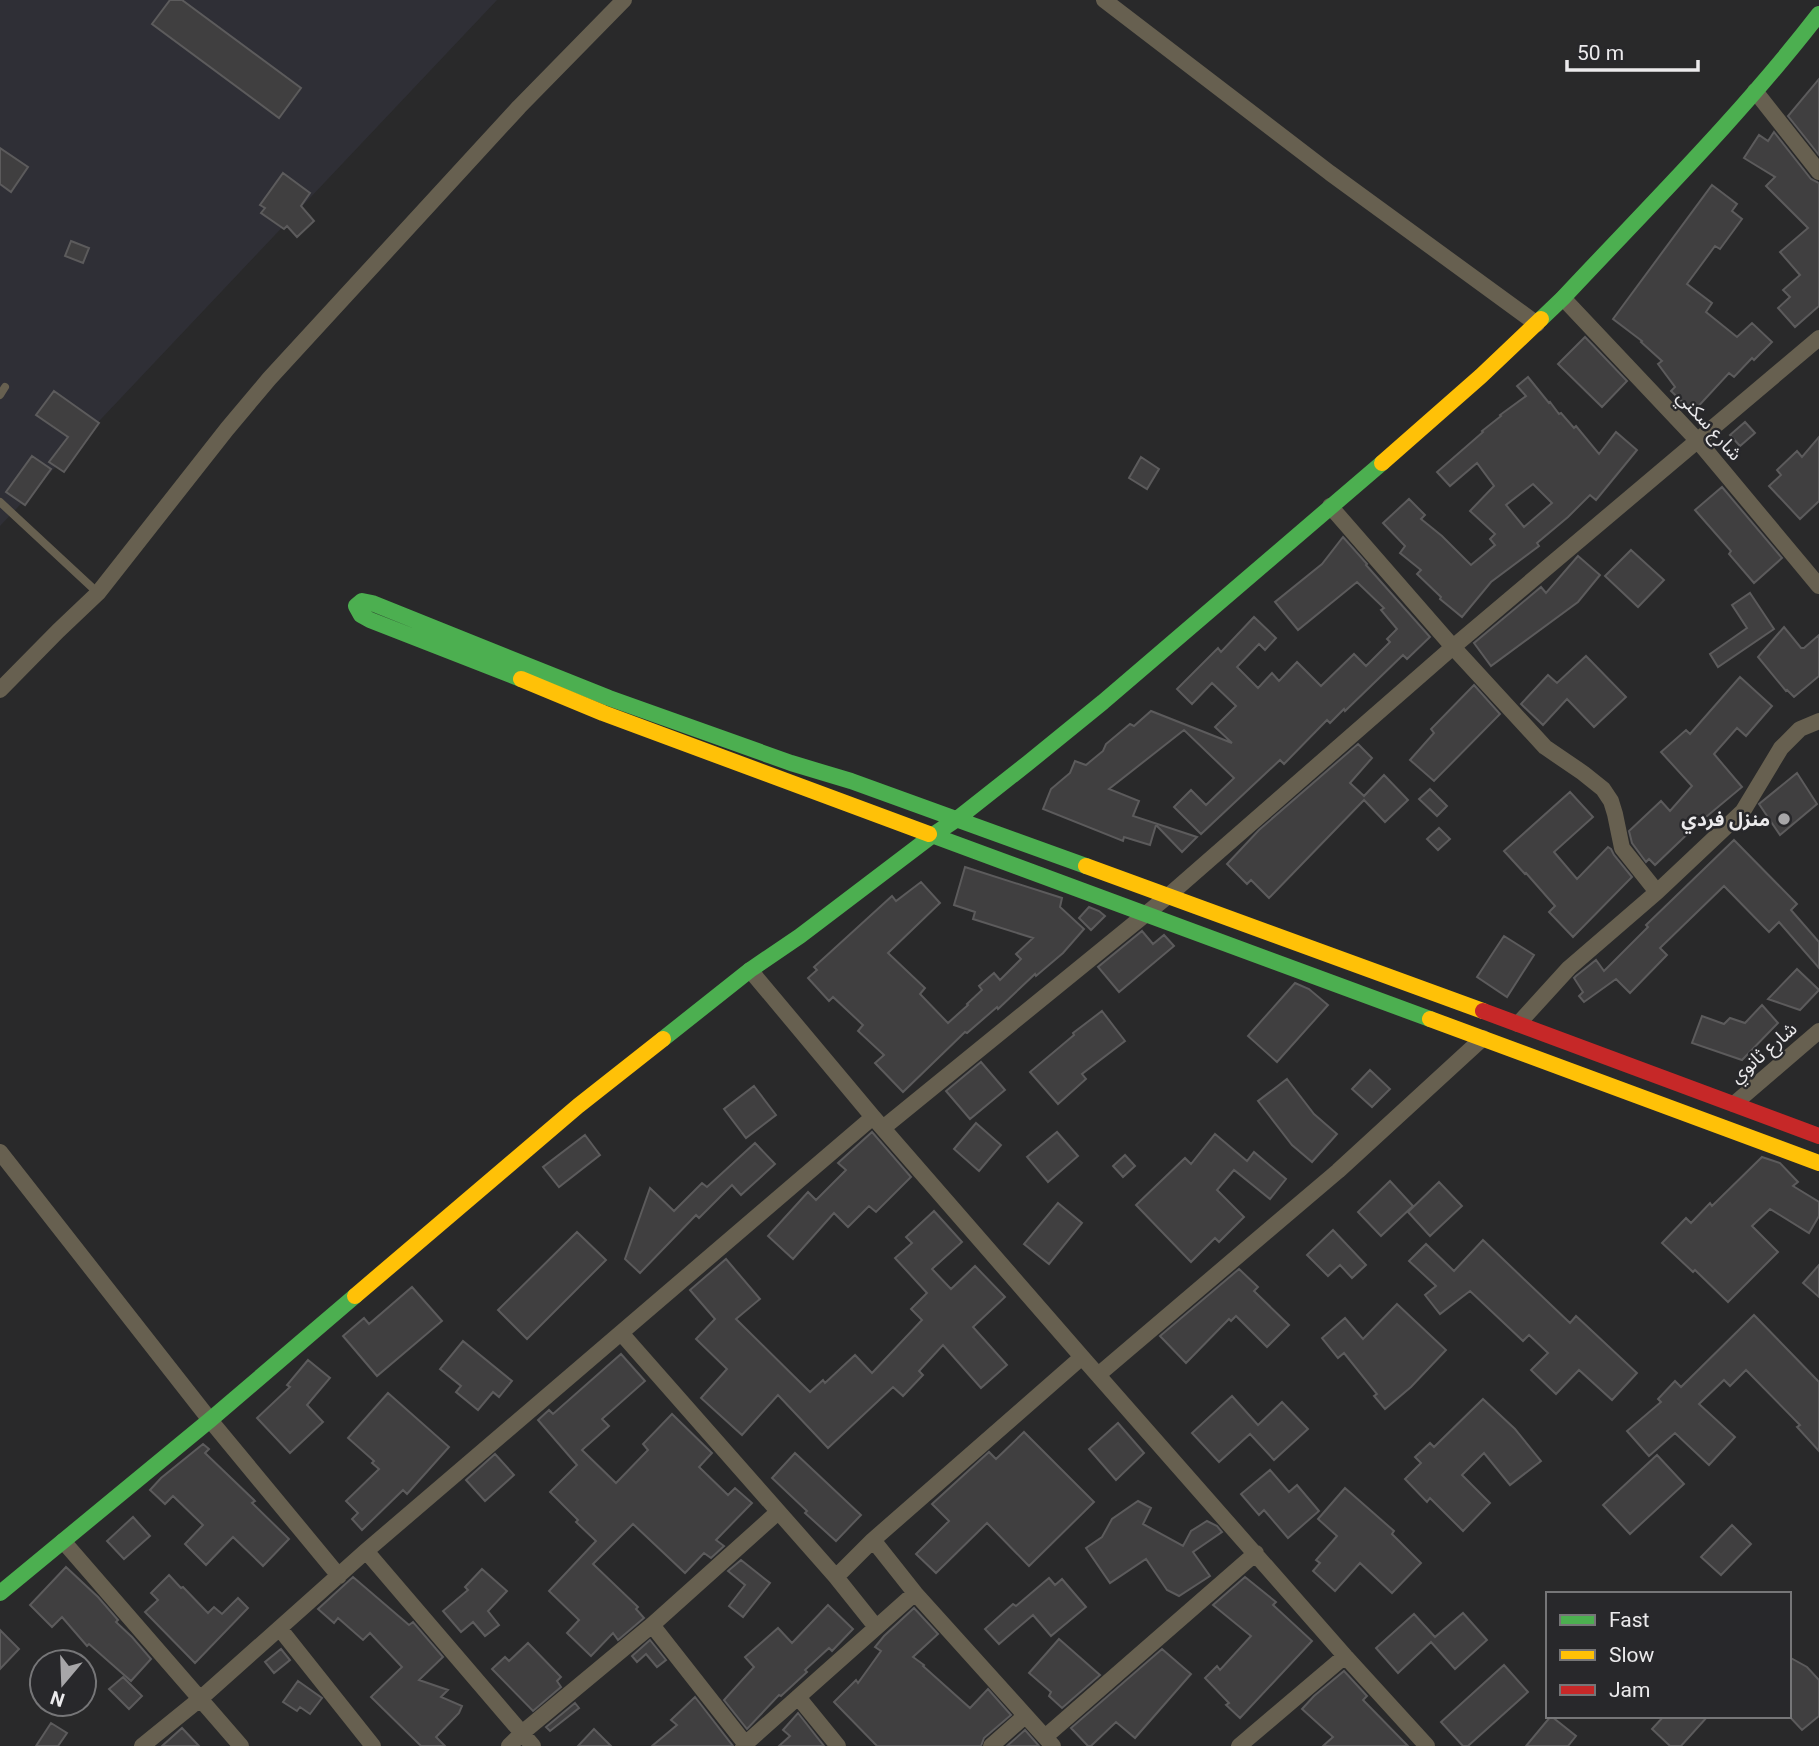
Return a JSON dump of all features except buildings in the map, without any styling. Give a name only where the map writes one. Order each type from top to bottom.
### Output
[{"type":"street","points":[[0,690],[98,593],[269,379],[519,107],[624,0]]},
{"type":"street","points":[[1104,0],[1330,173],[1537,324]]},
{"type":"street","points":[[0,1593],[210,1420],[578,1106],[750,970],[957,819],[1102,702],[1481,376],[1563,298],[1727,124],[1819,14]]},
{"type":"street","points":[[1755,91],[1819,172]]},
{"type":"street","name":"شارع سكني","points":[[1563,298],[1699,440],[1819,586]]},
{"type":"street","points":[[142,1746],[200,1699],[366,1551],[621,1333],[878,1122],[1168,896],[1453,647],[1819,338]]},
{"type":"street","points":[[1330,506],[1545,747],[1604,789],[1615,814],[1622,848],[1657,892]]},
{"type":"street","points":[[1819,1136],[957,819],[851,781],[791,764],[609,698],[372,603],[362,601],[356,606],[362,617],[751,769],[1819,1163]]},
{"type":"street","points":[[1518,1024],[1569,968],[1657,892],[1743,811],[1781,748],[1800,729],[1819,722]]},
{"type":"street","points":[[750,970],[1082,1357],[1427,1746]]},
{"type":"street","name":"شارع ثانوي","points":[[1734,1104],[1819,1031]]},
{"type":"street","points":[[1098,1375],[1338,1171],[1483,1038]]},
{"type":"street","points":[[0,1152],[210,1420],[339,1576]]},
{"type":"street","points":[[621,1333],[836,1577],[876,1627]]},
{"type":"street","points":[[836,1577],[873,1540],[1082,1357]]},
{"type":"street","points":[[509,1746],[652,1625],[778,1512]]},
{"type":"street","points":[[873,1540],[915,1593],[1049,1741],[1256,1553]]},
{"type":"street","points":[[63,1541],[241,1746]]},
{"type":"street","points":[[366,1551],[533,1746]]},
{"type":"street","points":[[652,1625],[745,1745],[915,1593]]},
{"type":"street","points":[[280,1629],[373,1746]]},
{"type":"street","points":[[1239,1746],[1345,1656]]},
{"type":"street","points":[[798,1698],[838,1746]]},
{"type":"street","points":[[991,1746],[1025,1716]]},
{"type":"lane","points":[[0,502],[98,593]]},
{"type":"shaded area","points":[[0,0],[497,0],[0,526]]},
{"type":"traffic: fast","points":[[1541,319],[1727,124],[1819,14]]},
{"type":"traffic: fast","points":[[663,1039],[750,970],[800,936],[1028,763],[1382,463]]},
{"type":"traffic: fast","points":[[521,679],[370,620],[361,615],[356,606],[362,601],[372,603],[609,698],[791,763],[851,781],[1086,866]]},
{"type":"traffic: fast","points":[[929,834],[1430,1019]]},
{"type":"traffic: fast","points":[[0,1593],[355,1296]]},
{"type":"traffic: slow","points":[[1382,463],[1541,319]]},
{"type":"traffic: slow","points":[[521,679],[603,713],[929,834]]},
{"type":"traffic: slow","points":[[1086,866],[1483,1011]]},
{"type":"traffic: slow","points":[[1430,1019],[1819,1163]]},
{"type":"traffic: slow","points":[[355,1296],[578,1106],[663,1039]]},
{"type":"traffic: jam","points":[[1483,1011],[1819,1136]]},
{"type":"place","name":"منزل فردي","points":[[1784,819]]}]
